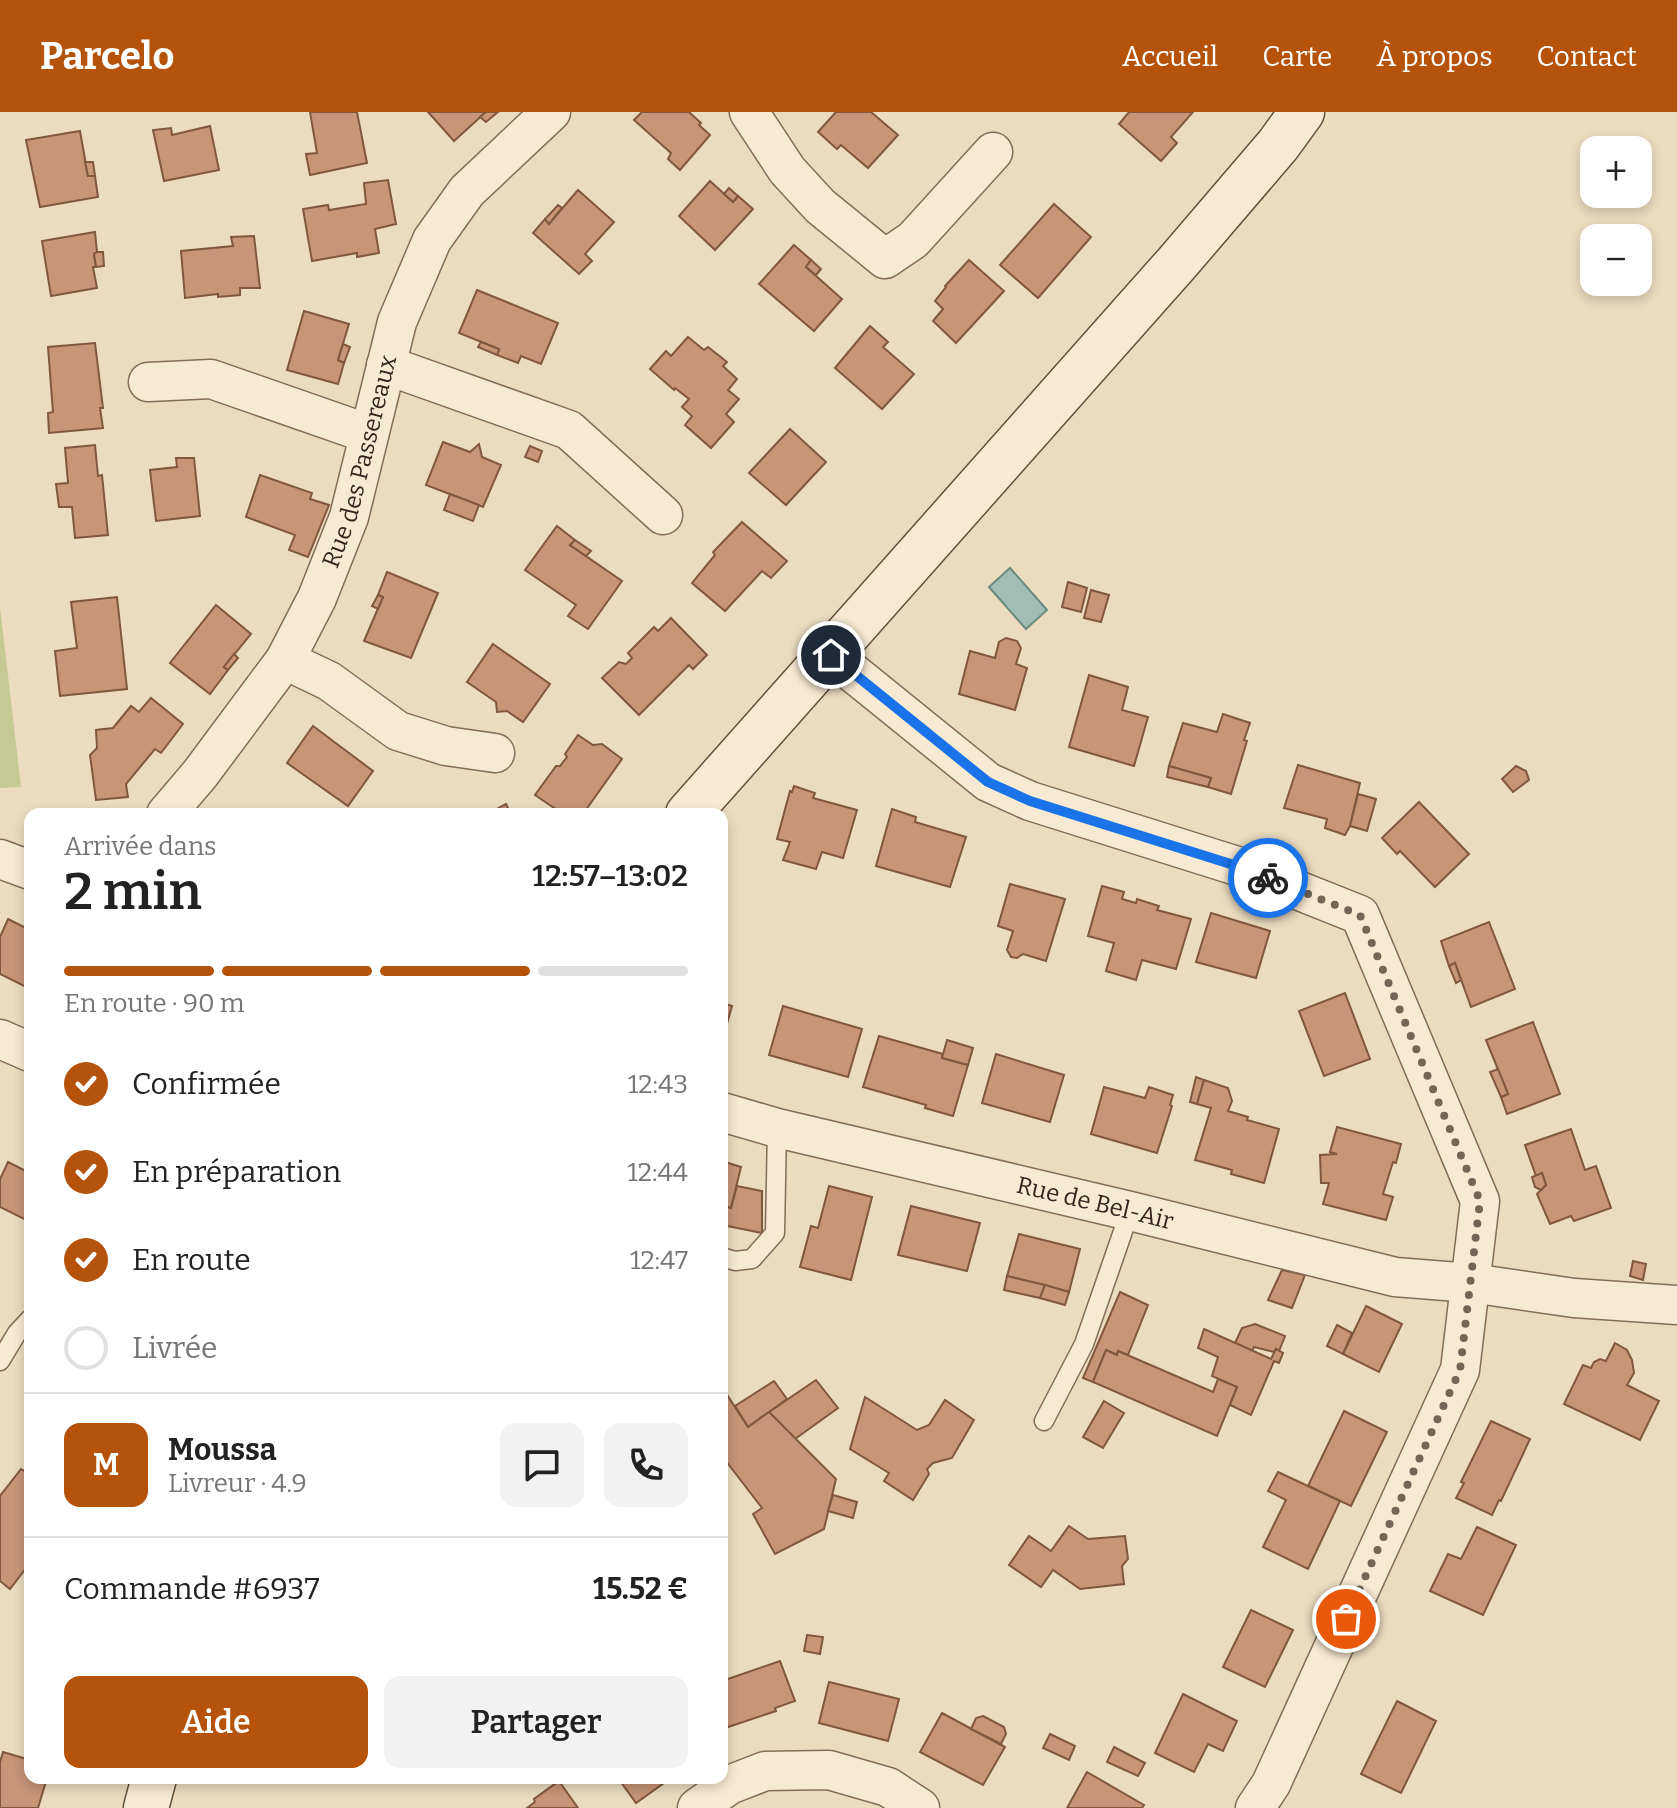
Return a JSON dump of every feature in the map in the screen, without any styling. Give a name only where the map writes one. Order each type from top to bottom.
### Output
[{"type":"street","name":"Rue des Passereaux","points":[[171,808],[285,660],[317,598],[349,517],[397,322],[432,240],[467,191],[551,112]]},
{"type":"street","points":[[749,112],[787,170],[820,206],[885,259],[913,240],[993,152]]},
{"type":"street","points":[[693,808],[1177,263],[1278,145],[1302,112]]},
{"type":"street","points":[[386,365],[569,430],[663,515]]},
{"type":"street","points":[[148,382],[211,379],[369,434]]},
{"type":"street","points":[[831,655],[988,782],[1030,801],[1237,866],[1360,915],[1480,1201],[1460,1370],[1271,1784],[1255,1808]]},
{"type":"street","points":[[285,660],[329,681],[398,731],[446,746],[495,753]]},
{"type":"street","points":[[0,859],[24,868]]},
{"type":"street","points":[[0,1039],[24,1049]]},
{"type":"street","name":"Rue de Bel-Air","points":[[728,1114],[1395,1277],[1471,1283],[1574,1298],[1677,1305]]},
{"type":"street","points":[[697,1808],[729,1785],[765,1771],[829,1770],[888,1787],[920,1808]]},
{"type":"street","points":[[146,1808],[152,1784]]},
{"type":"lane","points":[[728,1259],[752,1259],[775,1233],[777,1128]]},
{"type":"lane","points":[[1044,1421],[1084,1344],[1130,1211]]},
{"type":"lane","points":[[0,1361],[24,1325]]},
{"type":"green space","points":[[0,607],[21,787],[0,788]]},
{"type":"water","points":[[1010,568],[1047,610],[1026,629],[989,587]]},
{"type":"building","points":[[310,112],[357,112],[367,163],[310,175],[306,154],[317,153]]},
{"type":"building","points":[[428,112],[486,112],[454,141]]},
{"type":"building","points":[[486,112],[498,112],[486,122],[480,117]]},
{"type":"building","points":[[642,112],[689,112],[710,135],[680,170],[668,159],[671,153],[634,120]]},
{"type":"building","points":[[836,112],[871,112],[898,135],[868,168],[841,145],[837,149],[818,132]]},
{"type":"building","points":[[1129,112],[1193,112],[1171,137],[1177,143],[1161,161],[1119,124]]},
{"type":"building","points":[[210,126],[219,170],[164,181],[153,130],[171,128],[172,135]]},
{"type":"building","points":[[80,131],[88,176],[95,176],[98,197],[40,207],[26,140]]},
{"type":"building","points":[[85,162],[93,162],[95,176],[88,176]]},
{"type":"building","points":[[388,180],[396,224],[375,229],[379,253],[357,257],[357,253],[312,261],[303,209],[328,205],[329,210],[366,204],[364,183]]},
{"type":"building","points":[[710,181],[733,202],[738,196],[753,209],[715,250],[679,216]]},
{"type":"building","points":[[729,188],[738,196],[733,202],[724,194]]},
{"type":"building","points":[[578,190],[614,222],[585,254],[592,261],[579,274],[533,233],[545,219],[549,224]]},
{"type":"building","points":[[1054,204],[1091,237],[1038,298],[1000,265]]},
{"type":"building","points":[[558,205],[562,208],[549,224],[545,219]]},
{"type":"building","points":[[95,232],[97,252],[94,254],[96,267],[93,267],[97,288],[51,296],[42,241]]},
{"type":"building","points":[[254,236],[260,288],[240,288],[240,295],[185,298],[181,251],[233,246],[231,237]]},
{"type":"building","points":[[794,245],[811,260],[806,267],[842,299],[814,331],[759,284]]},
{"type":"building","points":[[103,252],[104,266],[96,267],[94,254]]},
{"type":"building","points":[[811,260],[821,269],[816,275],[806,267]]},
{"type":"building","points":[[969,260],[1004,291],[956,343],[933,321],[943,309],[935,301]]},
{"type":"building","points":[[477,290],[558,323],[541,364],[521,356],[518,363],[497,355],[499,349],[459,333]]},
{"type":"building","points":[[304,311],[349,324],[338,360],[344,363],[338,384],[287,370]]},
{"type":"building","points":[[870,326],[888,342],[883,347],[914,374],[882,409],[835,368]]},
{"type":"building","points":[[688,337],[727,362],[723,366],[737,379],[728,390],[739,399],[726,414],[734,422],[711,448],[685,425],[692,416],[682,407],[689,399],[650,369],[666,351],[671,356]]},
{"type":"building","points":[[481,342],[499,349],[497,355],[478,347]]},
{"type":"building","points":[[95,343],[103,428],[49,433],[48,413],[53,412],[48,347]]},
{"type":"building","points":[[343,344],[350,347],[344,363],[338,360]]},
{"type":"building","points":[[790,429],[826,462],[786,505],[749,473]]},
{"type":"building","points":[[443,442],[470,452],[479,444],[482,457],[501,465],[483,507],[426,485]]},
{"type":"building","points":[[95,445],[98,476],[102,475],[108,535],[75,538],[72,507],[59,507],[56,484],[68,483],[65,448]]},
{"type":"building","points":[[530,446],[542,451],[538,462],[525,457]]},
{"type":"building","points":[[176,458],[194,458],[200,516],[156,521],[150,470],[177,467]]},
{"type":"building","points":[[260,475],[312,493],[310,499],[329,505],[308,557],[289,550],[295,535],[246,517]]},
{"type":"building","points":[[450,494],[479,505],[473,521],[444,510]]},
{"type":"building","points":[[742,522],[787,561],[771,578],[762,571],[725,611],[692,583],[715,555],[713,552]]},
{"type":"building","points":[[557,526],[575,540],[570,545],[622,581],[588,629],[568,616],[576,605],[525,570]]},
{"type":"building","points":[[575,540],[591,551],[586,556],[570,545]]},
{"type":"building","points":[[387,572],[438,593],[411,658],[364,641],[383,597],[378,595]]},
{"type":"building","points":[[1068,582],[1087,588],[1081,612],[1062,607]]},
{"type":"building","points":[[1091,590],[1109,595],[1101,622],[1084,618]]},
{"type":"building","points":[[378,595],[383,597],[378,609],[372,606]]},
{"type":"building","points":[[117,597],[127,689],[60,696],[55,651],[77,648],[71,602]]},
{"type":"building","points":[[216,605],[251,634],[224,667],[228,670],[210,694],[170,663]]},
{"type":"building","points":[[671,618],[707,655],[693,669],[689,665],[639,715],[602,678],[619,662],[626,664],[632,658],[628,653],[654,627],[658,631]]},
{"type":"building","points":[[1006,638],[1017,641],[1021,648],[1016,664],[1027,668],[1015,710],[959,694],[970,651],[995,658],[999,642]]},
{"type":"building","points":[[493,644],[550,684],[523,722],[507,711],[497,712],[496,702],[467,682]]},
{"type":"building","points":[[234,654],[238,658],[228,670],[224,667]]},
{"type":"building","points":[[1089,675],[1128,687],[1122,710],[1148,717],[1134,766],[1069,747]]},
{"type":"building","points":[[151,698],[183,724],[161,753],[155,749],[126,784],[128,797],[96,800],[90,755],[97,748],[96,730],[113,728],[131,706],[139,712]]},
{"type":"building","points":[[1223,714],[1250,723],[1231,794],[1208,787],[1211,778],[1169,766],[1183,723],[1217,732]]},
{"type":"building","points":[[313,726],[373,771],[348,806],[287,763]]},
{"type":"building","points":[[578,735],[593,745],[602,744],[622,759],[587,808],[554,808],[535,795],[556,766],[560,766],[567,757],[565,754]]},
{"type":"building","points":[[1298,765],[1360,783],[1345,835],[1325,828],[1327,819],[1284,808]]},
{"type":"building","points":[[1169,766],[1211,778],[1208,787],[1167,777]]},
{"type":"building","points":[[1516,766],[1526,771],[1529,780],[1513,792],[1502,779]]},
{"type":"building","points":[[794,786],[815,793],[813,798],[857,810],[843,858],[822,852],[816,869],[783,860],[790,842],[777,839]]},
{"type":"building","points":[[1358,794],[1376,799],[1367,831],[1350,826]]},
{"type":"building","points":[[1419,802],[1469,854],[1435,887],[1400,851],[1397,854],[1382,838]]},
{"type":"building","points":[[892,809],[916,817],[915,822],[966,837],[950,887],[876,866]]},
{"type":"building","points":[[1010,884],[1065,899],[1046,961],[1023,954],[1017,958],[1011,957],[1007,950],[1013,931],[998,926]]},
{"type":"building","points":[[1102,886],[1124,892],[1122,899],[1136,903],[1137,899],[1159,906],[1157,910],[1191,919],[1176,969],[1142,960],[1136,980],[1106,971],[1114,943],[1088,936]]},
{"type":"building","points":[[1211,913],[1270,931],[1256,978],[1196,962]]},
{"type":"building","points":[[8,919],[24,927],[24,986],[0,974],[0,937]]},
{"type":"building","points":[[1489,922],[1515,989],[1471,1007],[1455,963],[1449,966],[1441,941]]},
{"type":"building","points":[[1455,963],[1461,980],[1456,983],[1449,966]]},
{"type":"building","points":[[1345,993],[1370,1059],[1324,1076],[1299,1011]]},
{"type":"building","points":[[783,1006],[862,1029],[848,1077],[769,1055]]},
{"type":"building","points":[[1533,1022],[1560,1094],[1507,1114],[1501,1097],[1508,1094],[1486,1040]]},
{"type":"building","points":[[879,1036],[943,1054],[942,1058],[968,1065],[953,1116],[863,1087]]},
{"type":"building","points":[[947,1040],[973,1048],[968,1065],[942,1058]]},
{"type":"building","points":[[996,1054],[1064,1075],[1050,1122],[982,1103]]},
{"type":"building","points":[[1498,1069],[1508,1094],[1501,1097],[1490,1072]]},
{"type":"building","points":[[1196,1077],[1204,1080],[1197,1104],[1190,1102]]},
{"type":"building","points":[[1204,1080],[1228,1088],[1232,1101],[1228,1111],[1279,1129],[1264,1183],[1195,1160],[1211,1108],[1197,1104]]},
{"type":"building","points":[[1104,1087],[1145,1098],[1149,1087],[1173,1095],[1157,1153],[1091,1134]]},
{"type":"building","points":[[1337,1127],[1401,1144],[1383,1194],[1393,1197],[1386,1220],[1323,1204],[1329,1183],[1321,1183],[1320,1155],[1337,1154],[1330,1152]]},
{"type":"building","points":[[1571,1129],[1585,1170],[1596,1166],[1611,1208],[1574,1221],[1571,1216],[1550,1224],[1537,1194],[1546,1185],[1542,1173],[1536,1176],[1525,1145]]},
{"type":"building","points":[[8,1162],[24,1170],[24,1219],[0,1207],[0,1179]]},
{"type":"building","points":[[728,1163],[741,1167],[731,1208],[728,1207]]},
{"type":"building","points":[[1542,1173],[1546,1185],[1541,1190],[1535,1187],[1532,1177]]},
{"type":"building","points":[[737,1186],[762,1191],[762,1233],[728,1226],[728,1207],[731,1208]]},
{"type":"building","points":[[829,1186],[872,1197],[851,1280],[800,1267],[811,1226],[818,1228]]},
{"type":"building","points":[[911,1206],[980,1223],[967,1271],[898,1255]]},
{"type":"building","points":[[1019,1234],[1080,1249],[1069,1292],[1007,1276]]},
{"type":"building","points":[[1633,1261],[1646,1264],[1643,1280],[1630,1276]]},
{"type":"building","points":[[1282,1270],[1305,1275],[1292,1308],[1268,1300]]},
{"type":"building","points":[[1007,1276],[1045,1285],[1040,1298],[1004,1290]]},
{"type":"building","points":[[1045,1285],[1069,1292],[1065,1305],[1040,1298]]},
{"type":"building","points":[[1120,1292],[1148,1305],[1128,1355],[1118,1351],[1117,1355],[1106,1350],[1093,1382],[1083,1378]]},
{"type":"building","points":[[1366,1306],[1402,1324],[1379,1372],[1343,1354]]},
{"type":"building","points":[[1255,1324],[1285,1336],[1279,1351],[1254,1347],[1252,1351],[1235,1343],[1242,1328]]},
{"type":"building","points":[[1337,1325],[1352,1333],[1343,1354],[1327,1346]]},
{"type":"building","points":[[1204,1329],[1271,1359],[1276,1349],[1283,1353],[1279,1363],[1274,1361],[1251,1415],[1230,1405],[1237,1387],[1212,1376],[1218,1357],[1198,1348]]},
{"type":"building","points":[[1615,1343],[1627,1350],[1632,1360],[1634,1373],[1627,1385],[1659,1401],[1640,1440],[1564,1404],[1583,1365],[1591,1368],[1600,1359],[1606,1361]]},
{"type":"building","points":[[1106,1350],[1117,1355],[1118,1351],[1213,1392],[1218,1379],[1237,1387],[1217,1436],[1093,1382]]},
{"type":"building","points":[[816,1380],[838,1408],[795,1439],[769,1412]]},
{"type":"building","points":[[774,1381],[787,1399],[748,1427],[735,1406]]},
{"type":"building","points":[[728,1396],[748,1427],[769,1412],[836,1479],[824,1529],[775,1554],[753,1514],[762,1508],[728,1464]]},
{"type":"building","points":[[865,1397],[917,1430],[929,1425],[945,1400],[974,1420],[952,1458],[933,1463],[927,1469],[929,1474],[913,1500],[884,1481],[889,1473],[850,1449]]},
{"type":"building","points":[[1104,1401],[1124,1413],[1103,1448],[1083,1437]]},
{"type":"building","points":[[1344,1411],[1387,1432],[1351,1506],[1308,1486]]},
{"type":"building","points":[[1491,1421],[1530,1439],[1492,1515],[1456,1498]]},
{"type":"building","points":[[21,1469],[24,1471],[24,1571],[10,1589],[0,1581],[0,1496]]},
{"type":"building","points":[[1278,1472],[1340,1501],[1308,1569],[1263,1547],[1286,1500],[1268,1491]]},
{"type":"building","points":[[833,1495],[857,1502],[853,1518],[828,1511]]},
{"type":"building","points":[[1069,1526],[1088,1539],[1125,1536],[1128,1559],[1122,1566],[1124,1584],[1080,1589],[1053,1570],[1041,1587],[1009,1565],[1029,1536],[1051,1551]]},
{"type":"building","points":[[1477,1527],[1516,1545],[1483,1615],[1430,1591],[1448,1554],[1461,1559]]},
{"type":"building","points":[[1251,1610],[1293,1630],[1265,1687],[1223,1667]]},
{"type":"building","points":[[807,1635],[823,1637],[820,1654],[804,1651]]},
{"type":"building","points":[[780,1661],[795,1701],[775,1708],[776,1711],[728,1727],[728,1679]]},
{"type":"building","points":[[829,1682],[899,1699],[888,1741],[819,1723]]},
{"type":"building","points":[[1183,1694],[1237,1721],[1223,1751],[1208,1744],[1194,1772],[1155,1753]]},
{"type":"building","points":[[1397,1701],[1436,1721],[1401,1793],[1361,1774]]},
{"type":"building","points":[[942,1713],[1005,1747],[983,1785],[920,1752]]},
{"type":"building","points":[[983,1716],[1004,1727],[1006,1734],[1001,1744],[971,1729],[976,1718]]},
{"type":"building","points":[[1050,1734],[1075,1746],[1069,1760],[1043,1748]]},
{"type":"building","points":[[1114,1747],[1145,1763],[1138,1776],[1107,1762]]},
{"type":"building","points":[[3,1752],[24,1758],[24,1784],[45,1784],[38,1808],[0,1808],[0,1762]]},
{"type":"building","points":[[1087,1772],[1144,1805],[1142,1808],[1067,1808]]},
{"type":"building","points":[[555,1784],[561,1784],[578,1808],[527,1808],[535,1802],[534,1799]]},
{"type":"building","points":[[622,1784],[663,1784],[636,1803]]},
{"type":"way so far","points":[[1268,878],[1360,915],[1480,1201],[1460,1370],[1346,1619]]},
{"type":"route","points":[[831,655],[988,782],[1030,801],[1268,878]]}]
